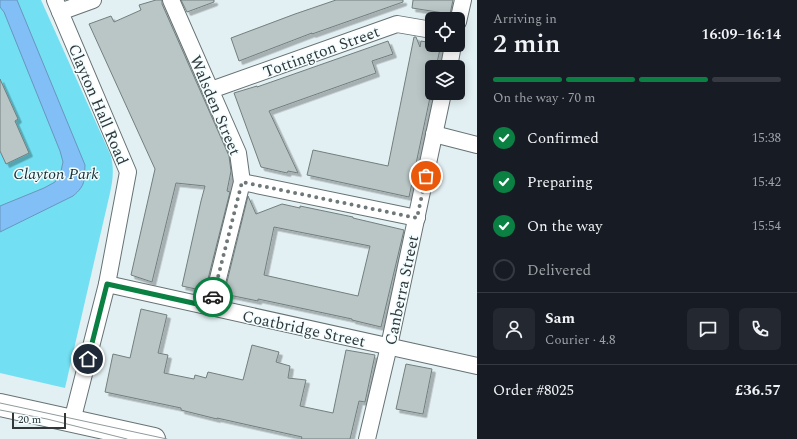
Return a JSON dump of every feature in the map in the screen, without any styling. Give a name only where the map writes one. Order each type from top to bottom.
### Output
[{"type":"main road","points":[[0,405],[154,439]]},
{"type":"street","points":[[58,6],[93,0]]},
{"type":"street","name":"Walsden Street","points":[[171,0],[238,153],[242,182],[211,307]]},
{"type":"street","points":[[460,12],[463,0]]},
{"type":"street","name":"Clayton Hall Road","points":[[58,6],[128,172],[107,284],[72,421]]},
{"type":"street","name":"Tottington Street","points":[[210,90],[397,24],[425,29]]},
{"type":"street","name":"Canberra Street","points":[[367,439],[389,346],[441,100]]},
{"type":"street","points":[[434,134],[477,145]]},
{"type":"street","points":[[242,182],[417,218]]},
{"type":"street","name":"Coatbridge Street","points":[[107,284],[477,366]]},
{"type":"green space","name":"Clayton Park","points":[[0,0],[41,0],[111,156],[113,165],[111,188],[65,388],[0,373]]},
{"type":"shaded area","points":[[0,0],[17,0],[85,165],[85,175],[82,186],[73,196],[0,232],[0,206],[55,182],[61,171],[63,162],[60,151],[4,12],[0,7]]},
{"type":"building","points":[[156,0],[162,0],[162,4],[229,156],[231,171],[227,191],[230,192],[205,291],[182,286],[205,186],[176,183],[152,282],[131,275],[155,169],[89,24],[111,16],[114,22],[141,10],[139,5]]},
{"type":"building","points":[[181,0],[214,0],[214,2],[187,12]]},
{"type":"building","points":[[336,0],[403,0],[403,2],[312,33],[239,61],[231,38]]},
{"type":"building","points":[[413,0],[453,0],[450,12],[437,12],[412,8]]},
{"type":"building","points":[[414,37],[416,37],[420,47],[421,41],[425,42],[425,52],[439,52],[438,60],[425,60],[425,100],[429,100],[409,197],[307,175],[313,150],[388,166]]},
{"type":"building","points":[[388,41],[393,54],[372,61],[376,73],[269,111],[298,173],[288,171],[287,173],[261,167],[234,93],[257,87]]},
{"type":"building","points":[[0,79],[18,119],[15,121],[29,153],[6,164],[0,151]]},
{"type":"building","points":[[248,196],[256,214],[282,204],[300,208],[300,206],[353,217],[404,230],[381,327],[352,319],[258,299],[258,301],[224,294]],"holes":[[[274,227],[370,246],[358,296],[264,275]]]},
{"type":"building","points":[[141,309],[167,315],[158,353],[168,355],[164,373],[194,379],[195,375],[206,378],[208,372],[243,380],[252,345],[279,352],[276,362],[290,366],[288,378],[306,380],[300,406],[333,413],[346,350],[375,355],[365,402],[359,401],[350,439],[301,439],[302,437],[217,419],[181,410],[181,408],[105,392],[113,354],[130,358]]},
{"type":"building","points":[[406,364],[432,369],[423,414],[396,409]]},
{"type":"tram line","points":[[0,403],[167,439]]},
{"type":"tram line","points":[[0,410],[47,419],[127,439]]},
{"type":"way so far","points":[[213,297],[242,182],[417,218],[426,176]]},
{"type":"route","points":[[88,359],[107,284],[211,307],[213,297]]}]
